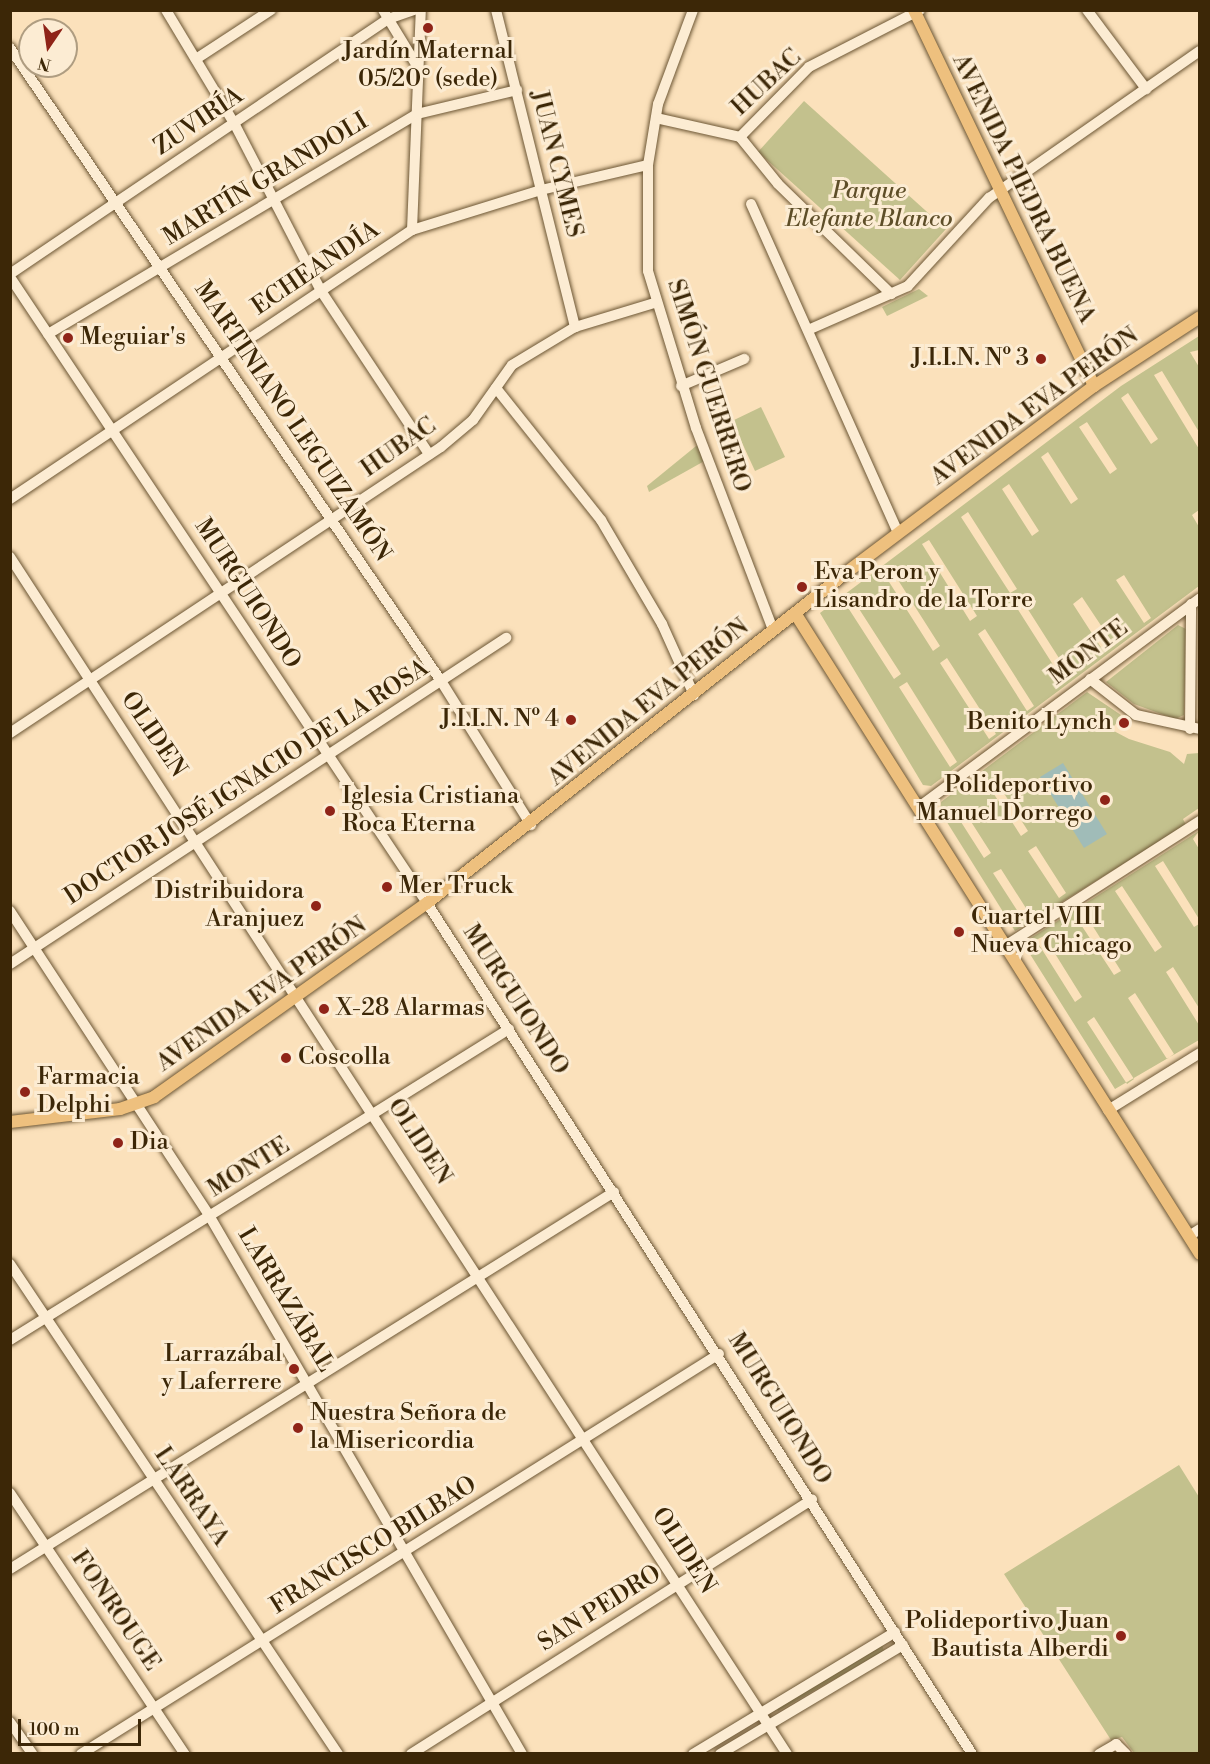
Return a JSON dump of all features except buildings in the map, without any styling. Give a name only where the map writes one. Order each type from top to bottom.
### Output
[{"type":"main road","name":"AVENIDA PIEDRA BUENA","points":[[916,11],[1094,386]]},
{"type":"main road","name":"AVENIDA EVA PERÓN","points":[[10,1122],[138,1104],[298,996],[531,825],[773,630],[898,533],[1094,386],[1200,316]]},
{"type":"main road","points":[[795,613],[1108,1110],[1194,1233],[1200,1254]]},
{"type":"street","points":[[166,10],[234,123],[271,201],[321,291],[429,454]]},
{"type":"street","points":[[196,59],[271,10]]},
{"type":"street","name":"ZUVIRÍA","points":[[10,275],[234,123],[386,15],[414,10]]},
{"type":"street","points":[[412,230],[421,10]]},
{"type":"street","name":"JUAN CYMES","points":[[496,10],[574,327]]},
{"type":"street","name":"SIMÓN GUERRERO","points":[[693,10],[656,118],[648,165],[645,239],[654,303],[681,386],[773,630]]},
{"type":"street","points":[[1087,10],[1146,88]]},
{"type":"street","name":"HUBAC","points":[[740,137],[809,67],[916,11]]},
{"type":"street","points":[[386,15],[417,67]]},
{"type":"street","name":"MARTINIANO LEGUIZAMÓN","points":[[10,48],[161,266],[441,681],[531,825]]},
{"type":"street","points":[[807,330],[908,286],[1000,190],[1200,51]]},
{"type":"street","name":"MARTÍN GRANDOLI","points":[[48,334],[417,114],[517,90]]},
{"type":"street","points":[[656,118],[740,137],[778,184],[891,294]]},
{"type":"street","name":"ECHEANDÍA","points":[[10,499],[115,432],[412,230],[541,190],[648,165]]},
{"type":"street","points":[[751,204],[898,533]]},
{"type":"street","name":"MURGUIONDO","points":[[10,275],[509,1029],[719,1354],[972,1754]]},
{"type":"street","name":"HUBAC","points":[[10,733],[429,454],[473,420],[512,365],[574,327],[654,303]]},
{"type":"street","points":[[681,386],[744,359]]},
{"type":"street","points":[[496,388],[601,520],[662,624],[694,695]]},
{"type":"street","name":"OLIDEN","points":[[10,557],[197,838],[788,1754]]},
{"type":"street","points":[[1090,679],[1136,715],[1195,729],[1195,601]]},
{"type":"street","name":"MONTE","points":[[919,807],[1195,601]]},
{"type":"street","name":"DOCTOR JOSÉ IGNACIO DE LA ROSA","points":[[10,964],[197,838],[506,638]]},
{"type":"street","points":[[1005,946],[1200,821]]},
{"type":"street","name":"LARRAZÁBAL","points":[[10,911],[210,1217],[310,1382],[522,1754]]},
{"type":"street","name":"MONTE","points":[[10,1340],[509,1029]]},
{"type":"street","points":[[1108,1110],[1200,1053]]},
{"type":"street","points":[[10,1569],[614,1192]]},
{"type":"street","name":"LARRAYA","points":[[10,1264],[338,1754]]},
{"type":"street","name":"FRANCISCO BILBAO","points":[[81,1754],[719,1354]]},
{"type":"street","name":"FONROUGE","points":[[10,1493],[185,1754]]},
{"type":"street","name":"SAN PEDRO","points":[[411,1754],[812,1500]]},
{"type":"street","points":[[693,1754],[895,1632]]},
{"type":"street","points":[[720,1754],[903,1645]]},
{"type":"street","points":[[10,1722],[32,1754]]},
{"type":"street","points":[[1099,1754],[1116,1744],[1126,1754]]},
{"type":"green space","name":"Parque Elefante Blanco","points":[[804,101],[946,229],[900,280],[758,152]]},
{"type":"green space","points":[[919,289],[928,296],[887,316],[882,307]]},
{"type":"green space","points":[[1199,336],[1199,350],[1190,352],[1199,367],[1199,432],[1162,371],[1154,375],[1199,449],[1199,510],[1192,515],[1199,527],[1199,586],[931,786],[923,785],[820,613],[1121,386]],"holes":[[[1128,393],[1158,439],[1151,444],[1121,398]],[[1087,422],[1117,469],[1110,474],[1079,427]],[[1048,452],[1078,499],[1071,504],[1041,457]],[[1009,484],[1039,531],[1032,536],[1002,489]],[[968,512],[1017,589],[1010,593],[961,517]],[[929,540],[977,616],[970,621],[922,544]],[[891,569],[940,646],[933,651],[884,574]],[[1124,575],[1151,618],[1144,623],[1116,580]],[[1082,597],[1114,645],[1104,652],[1073,604]],[[852,598],[901,674],[894,679],[845,603]],[[1022,600],[1071,677],[1064,682],[1015,605]],[[985,629],[1034,706],[1027,711],[978,634]],[[947,658],[996,734],[989,739],[940,663]],[[907,682],[957,762],[950,767],[899,687]]]},
{"type":"green space","points":[[761,407],[785,457],[755,471],[732,421]]},
{"type":"green space","points":[[701,442],[708,459],[649,492],[647,486]]},
{"type":"green space","points":[[1178,625],[1186,629],[1184,715],[1175,719],[1134,704],[1106,682]]},
{"type":"green space","name":"Polideportivo Manuel Dorrego","points":[[1087,692],[1121,715],[1112,730],[1129,739],[1170,752],[1184,764],[1187,754],[1199,753],[1199,808],[1183,819],[1186,825],[1015,931],[940,811],[941,802]],"holes":[[[998,784],[1028,831],[1021,836],[990,788]],[[961,806],[991,853],[984,858],[954,811]],[[1036,846],[1066,893],[1059,898],[1028,851]],[[1001,869],[1031,916],[1024,921],[993,873]]]},
{"type":"green space","points":[[1199,831],[1193,839],[1199,849],[1199,919],[1163,861],[1155,866],[1194,927],[1199,924],[1199,1008],[1173,967],[1166,972],[1199,1025],[1199,1040],[1170,1057],[1174,1054],[1135,993],[1128,998],[1167,1059],[1133,1078],[1094,1017],[1087,1022],[1126,1083],[1115,1089],[1023,943]],"holes":[[[1122,886],[1162,947],[1155,952],[1115,891]],[[1082,909],[1121,971],[1114,975],[1074,914]],[[1044,936],[1082,997],[1075,1002],[1036,940]]]},
{"type":"green space","name":"Polideportivo Juan Bautista Alberdi","points":[[1179,1465],[1199,1497],[1199,1753],[1134,1753],[1122,1737],[1111,1740],[1004,1574]]},
{"type":"green space","points":[[882,1645],[884,1651],[778,1711],[777,1708]]},
{"type":"water","points":[[1063,763],[1107,834],[1084,848],[1040,777]]},
{"type":"place","name":"Jardín Maternal 05/20° (sede)","points":[[428,28]]},
{"type":"place","name":"Meguiar's","points":[[68,338]]},
{"type":"place","name":"J.I.I.N. Nº 3","points":[[1041,359]]},
{"type":"place","name":"Eva Peron y Lisandro de la Torre","points":[[802,587]]},
{"type":"place","name":"J.I.I.N. Nº 4","points":[[571,720]]},
{"type":"place","name":"Benito Lynch","points":[[1124,723]]},
{"type":"place","name":"Polideportivo Manuel Dorrego","points":[[1105,800]]},
{"type":"place","name":"Iglesia Cristiana Roca Eterna","points":[[330,811]]},
{"type":"place","name":"Mer Truck","points":[[387,887]]},
{"type":"place","name":"Distribuidora Aranjuez","points":[[316,906]]},
{"type":"place","name":"Cuartel VIII Nueva Chicago","points":[[959,932]]},
{"type":"place","name":"X-28 Alarmas","points":[[324,1009]]},
{"type":"place","name":"Coscolla","points":[[286,1058]]},
{"type":"place","name":"Farmacia Delphi","points":[[25,1092]]},
{"type":"place","name":"Dia","points":[[118,1143]]},
{"type":"place","name":"Larrazábal y Laferrere","points":[[294,1369]]},
{"type":"place","name":"Nuestra Señora de la Misericordia","points":[[298,1428]]},
{"type":"place","name":"Polideportivo Juan Bautista Alberdi","points":[[1121,1636]]}]
